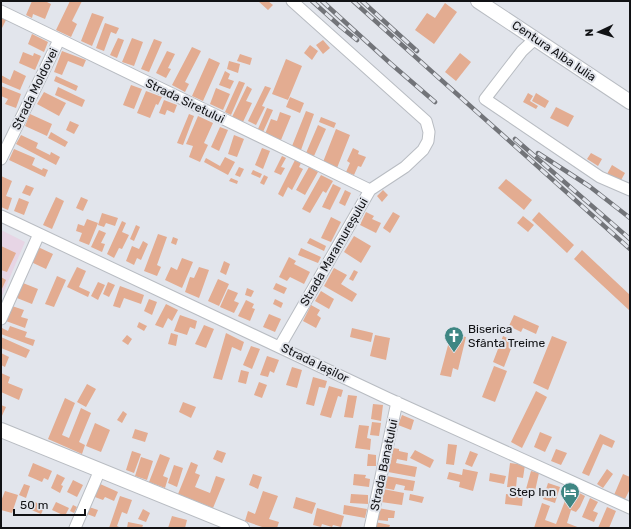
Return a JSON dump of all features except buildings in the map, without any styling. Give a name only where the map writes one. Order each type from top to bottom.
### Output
[{"type":"main road","name":"Centura Alba Iulia","points":[[478,1],[536,38],[630,102]]},
{"type":"main road","points":[[1,430],[242,528]]},
{"type":"street","name":"Strada Maramureșului","points":[[280,346],[370,190],[405,167],[423,150],[428,141],[429,132],[426,121],[292,1]]},
{"type":"street","name":"Strada Siretului","points":[[1,11],[370,190]]},
{"type":"street","points":[[536,38],[522,51],[485,99],[600,178],[630,190]]},
{"type":"street","name":"Strada Moldovei","points":[[1,159],[59,40]]},
{"type":"street","name":"Strada Iașilor","points":[[1,216],[397,402],[630,508]]},
{"type":"street","points":[[1,319],[39,234]]},
{"type":"street","name":"Strada Banatului","points":[[370,528],[397,402]]},
{"type":"street","points":[[75,528],[100,470]]},
{"type":"shaded area","points":[[1,230],[25,242],[1,298]]},
{"type":"railway","points":[[312,1],[357,40]]},
{"type":"railway","points":[[322,1],[435,102]]},
{"type":"railway","points":[[353,1],[630,249]]},
{"type":"railway","points":[[362,1],[417,51]]},
{"type":"railway","points":[[515,139],[630,239]]},
{"type":"railway","points":[[538,153],[589,186],[630,218]]},
{"type":"place","name":"Biserica Sfânta Treime","points":[[454,353]]},
{"type":"place","name":"Step Inn","points":[[570,509]]}]
